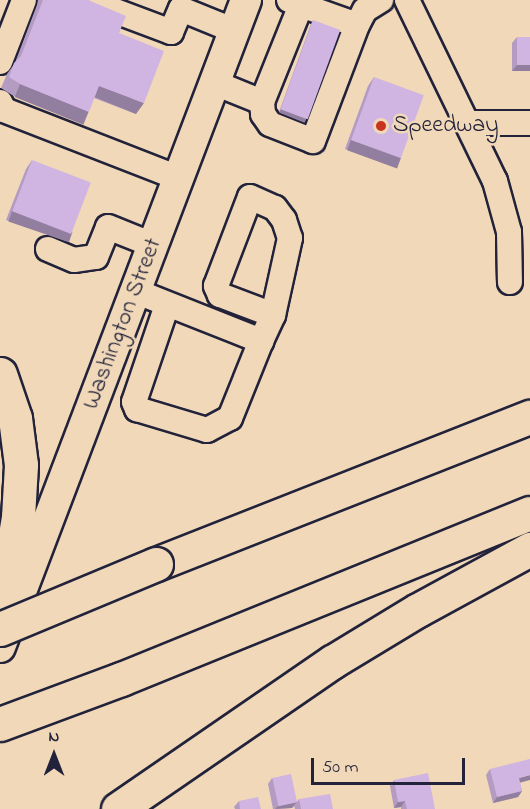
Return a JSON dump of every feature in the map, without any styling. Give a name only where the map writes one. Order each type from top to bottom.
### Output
[{"type":"highway","points":[[0,375],[15,418],[21,465],[18,517],[0,624]]},
{"type":"highway","points":[[0,629],[156,564],[530,417]]},
{"type":"highway","points":[[0,724],[120,679],[530,513]]},
{"type":"highway","points":[[118,809],[364,642],[530,549]]},
{"type":"main road","name":"Washington Street","points":[[0,647],[246,0]]},
{"type":"street","points":[[0,62],[24,0]]},
{"type":"street","points":[[86,0],[171,32],[181,9],[235,31]]},
{"type":"street","points":[[357,25],[295,2],[262,102],[263,114],[270,124],[313,141],[357,25],[365,10],[381,0]]},
{"type":"street","points":[[407,0],[467,123],[504,206],[509,232],[510,282]]},
{"type":"street","points":[[214,83],[262,102]]},
{"type":"street","points":[[0,102],[4,110],[178,178]]},
{"type":"street","points":[[467,123],[530,123]]},
{"type":"street","points":[[167,305],[134,402],[137,409],[207,430],[230,418],[273,315],[290,238],[284,220],[275,208],[250,197],[216,286],[220,295],[273,315]]},
{"type":"street","points":[[48,249],[74,260],[96,257],[108,227],[153,245]]},
{"type":"street","points":[[135,291],[261,341]]},
{"type":"building","points":[[43,0],[88,0],[126,16],[119,33],[164,51],[144,103],[99,86],[89,112],[20,84],[9,77],[14,63],[21,56]]},
{"type":"building","points":[[313,20],[340,30],[308,119],[281,109]]},
{"type":"building","points":[[517,37],[530,37],[530,65],[517,65]]},
{"type":"building","name":"Speedway","points":[[374,77],[424,95],[401,158],[351,140]]},
{"type":"building","points":[[32,160],[91,183],[71,234],[12,211]]},
{"type":"building","points":[[530,759],[530,775],[519,778],[522,791],[497,797],[490,769]]},
{"type":"building","points":[[428,773],[435,809],[407,809],[405,801],[398,802],[394,780]]},
{"type":"building","points":[[291,774],[297,802],[278,806],[272,778]]},
{"type":"building","points":[[330,794],[333,809],[301,809],[299,799]]},
{"type":"building","points":[[258,797],[261,809],[240,809],[239,801]]},
{"type":"place","name":"Speedway","points":[[381,126]]}]
